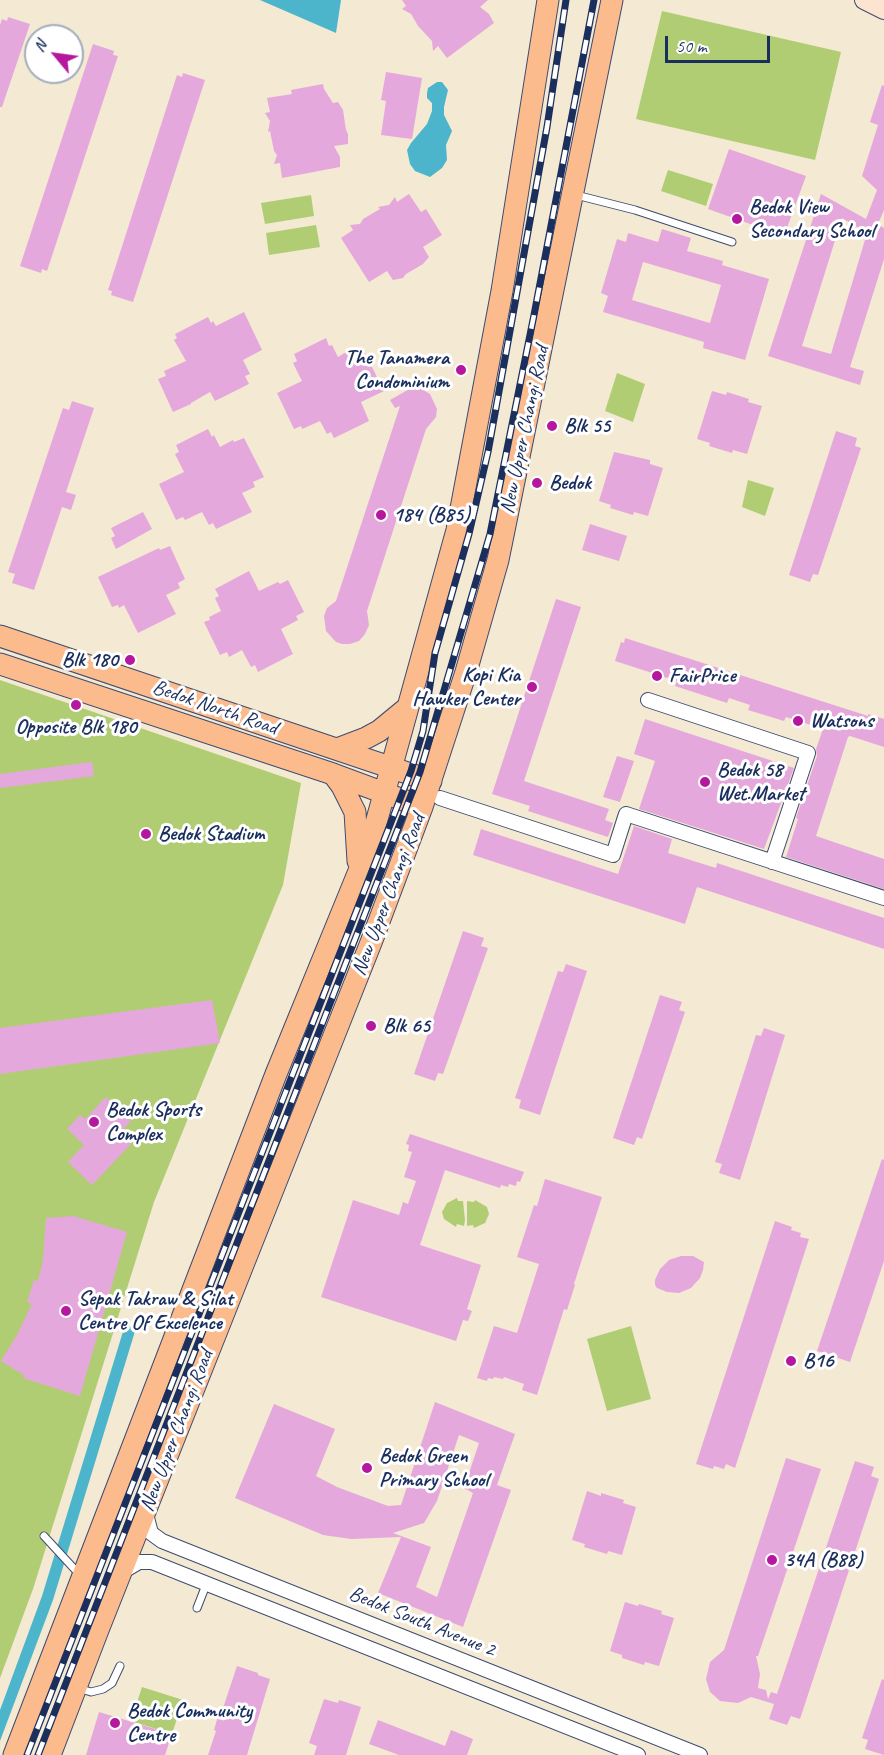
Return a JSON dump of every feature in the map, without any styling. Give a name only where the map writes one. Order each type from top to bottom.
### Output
[{"type":"main road","name":"New Upper Changi Road","points":[[14,1755],[276,1074],[359,871],[376,823],[457,530],[502,291],[548,0]]},
{"type":"main road","name":"New Upper Changi Road","points":[[50,1755],[120,1573],[431,795],[498,560],[613,2]]},
{"type":"main road","name":"Bedok North Road","points":[[0,636],[390,767],[431,795]]},
{"type":"main road","name":"Bedok North Road","points":[[0,664],[333,774],[384,794],[431,795]]},
{"type":"main road","points":[[337,749],[380,731],[408,708]]},
{"type":"main road","points":[[333,774],[355,812],[359,871]]},
{"type":"street","points":[[864,0],[884,10]]},
{"type":"street","points":[[648,700],[808,753],[772,862]]},
{"type":"street","points":[[431,795],[613,855],[626,814],[884,898]]},
{"type":"street","name":"Bedok South Avenue 2","points":[[146,1512],[151,1533],[162,1541],[700,1755]]},
{"type":"street","name":"Bedok South Avenue 2","points":[[120,1573],[133,1564],[145,1561],[638,1755]]},
{"type":"lane","points":[[574,194],[635,210],[732,242]]},
{"type":"lane","points":[[44,1536],[82,1578]]},
{"type":"lane","points":[[197,1608],[206,1585]]},
{"type":"lane","points":[[76,1687],[91,1692],[103,1689],[113,1682],[120,1666]]},
{"type":"green space","points":[[662,11],[841,52],[815,160],[636,119]]},
{"type":"green space","points":[[668,170],[713,184],[706,206],[661,191]]},
{"type":"green space","points":[[311,195],[314,216],[265,224],[261,203]]},
{"type":"green space","points":[[316,225],[320,247],[269,255],[266,233]]},
{"type":"green space","points":[[617,373],[645,384],[633,422],[605,411]]},
{"type":"green space","points":[[748,480],[774,488],[765,516],[742,507]]},
{"type":"green space","name":"Bedok Sports Complex","points":[[0,680],[301,783],[283,885],[154,1202],[33,1589],[0,1678]]},
{"type":"green space","points":[[457,1198],[458,1201],[463,1201],[465,1220],[464,1226],[457,1224],[456,1227],[444,1219],[442,1212],[447,1203]]},
{"type":"green space","points":[[475,1200],[487,1207],[489,1214],[485,1223],[474,1228],[473,1225],[467,1226],[467,1201],[474,1202]]},
{"type":"green space","points":[[631,1326],[651,1399],[607,1411],[587,1339]]},
{"type":"green space","points":[[142,1687],[183,1700],[172,1734],[131,1721]]},
{"type":"water","points":[[260,0],[341,0],[336,33]]},
{"type":"water","points":[[437,82],[442,82],[448,90],[444,115],[452,131],[446,145],[447,160],[442,168],[430,177],[415,171],[410,164],[407,150],[427,124],[432,111],[432,103],[427,98],[428,88]]},
{"type":"water","points":[[125,1325],[136,1328],[53,1600],[0,1741],[0,1710],[42,1596]]},
{"type":"building","points":[[402,0],[488,0],[480,7],[489,14],[494,23],[447,58],[438,46],[433,51],[432,41],[418,26],[411,14],[402,9],[406,6]]},
{"type":"building","points":[[8,17],[30,24],[24,24],[24,42],[2,107],[0,107],[0,25],[2,19],[7,21]]},
{"type":"building","points":[[93,44],[114,51],[113,55],[118,56],[47,271],[42,269],[41,273],[20,266],[80,84],[84,84],[84,71]]},
{"type":"building","points":[[386,72],[422,78],[412,139],[381,135],[386,101],[381,100]]},
{"type":"building","points":[[183,73],[205,80],[133,302],[111,295],[112,291],[108,290],[177,75],[182,77]]},
{"type":"building","points":[[323,84],[333,103],[338,102],[343,110],[348,134],[348,144],[334,146],[340,157],[340,167],[282,178],[280,163],[274,164],[277,155],[270,131],[268,132],[270,121],[265,113],[270,112],[267,98],[292,94],[291,90]]},
{"type":"building","points":[[882,85],[884,86],[884,210],[878,224],[884,228],[884,259],[850,367],[864,371],[860,385],[768,356],[821,194],[866,219],[877,190],[862,176],[878,125],[870,122]],"holes":[[[842,218],[867,233],[831,354],[802,346]]]},
{"type":"building","points":[[729,149],[806,176],[784,236],[708,209]]},
{"type":"building","points":[[409,194],[421,212],[426,209],[442,235],[423,247],[429,257],[403,278],[393,280],[387,271],[369,282],[341,238],[353,230],[350,225],[360,224],[363,219],[380,209],[378,207],[389,205],[395,197],[397,202]]},
{"type":"building","points":[[662,229],[691,238],[687,251],[723,261],[722,265],[769,279],[745,360],[703,348],[704,342],[603,312],[608,296],[601,293],[617,239],[626,242],[628,233],[658,242]],"holes":[[[643,262],[721,285],[710,323],[632,300]]]},
{"type":"building","points":[[244,312],[262,350],[243,360],[250,374],[245,376],[249,384],[215,401],[210,392],[173,412],[158,379],[166,376],[164,371],[186,361],[174,340],[177,338],[175,334],[208,317],[216,326]]},
{"type":"building","points":[[326,338],[338,357],[351,349],[352,351],[362,347],[384,391],[361,402],[369,421],[334,438],[331,432],[327,434],[320,421],[302,429],[301,426],[294,429],[277,393],[302,381],[293,363],[297,361],[294,354]]},
{"type":"building","name":"184 (B85)","points":[[413,387],[430,394],[437,409],[436,417],[426,429],[367,611],[369,625],[359,641],[342,644],[336,642],[326,631],[324,616],[327,608],[336,601],[400,406],[395,408],[390,400]]},
{"type":"building","points":[[712,391],[726,395],[727,392],[762,406],[747,454],[733,450],[732,453],[709,446],[710,443],[697,439]]},
{"type":"building","points":[[72,401],[94,408],[66,492],[76,495],[71,510],[62,507],[34,590],[12,583],[15,574],[8,572],[63,408],[69,410]]},
{"type":"building","points":[[208,429],[220,447],[233,440],[234,442],[244,438],[264,477],[253,482],[255,487],[242,493],[252,512],[216,529],[213,523],[209,525],[202,512],[185,520],[183,517],[176,520],[159,484],[184,472],[175,454],[179,452],[176,445]]},
{"type":"building","points":[[836,431],[857,438],[855,446],[861,448],[818,575],[813,574],[810,582],[789,575]]},
{"type":"building","points":[[614,452],[650,460],[650,464],[663,468],[648,516],[634,512],[633,515],[610,508],[611,505],[599,501]]},
{"type":"building","points":[[143,512],[152,529],[116,549],[111,538],[115,536],[111,528]]},
{"type":"building","points":[[590,524],[627,536],[619,561],[582,550]]},
{"type":"building","points":[[170,546],[185,579],[178,583],[180,588],[166,595],[176,614],[138,633],[124,605],[119,608],[118,605],[112,607],[98,577],[159,548],[160,550]]},
{"type":"building","points":[[249,571],[259,591],[288,580],[304,612],[296,616],[298,620],[281,629],[293,654],[258,672],[255,665],[251,667],[242,650],[229,657],[227,652],[220,655],[204,622],[221,611],[215,598],[219,596],[215,589]]},
{"type":"building","points":[[556,599],[581,607],[524,781],[609,809],[605,820],[613,823],[608,837],[528,811],[530,806],[492,794]]},
{"type":"building","points":[[625,638],[868,716],[868,714],[884,719],[884,747],[848,737],[816,836],[884,859],[884,889],[786,857],[823,729],[786,717],[784,721],[748,710],[750,705],[729,698],[727,703],[675,686],[677,681],[615,661],[621,642],[624,643]]},
{"type":"building","points":[[645,719],[794,768],[764,849],[639,809],[655,761],[634,754]]},
{"type":"building","points":[[617,756],[634,761],[620,802],[603,797]]},
{"type":"building","points":[[92,762],[94,776],[0,788],[0,774]]},
{"type":"building","points":[[634,826],[672,839],[668,853],[716,868],[717,863],[884,918],[884,949],[697,887],[685,924],[473,855],[481,829],[618,874]]},
{"type":"building","points":[[463,931],[484,938],[481,946],[488,948],[443,1074],[438,1073],[435,1081],[414,1074]]},
{"type":"building","points":[[566,964],[587,971],[540,1115],[519,1108],[521,1100],[515,1098],[558,971],[563,972]]},
{"type":"building","points":[[660,995],[682,1002],[679,1010],[685,1012],[642,1139],[637,1137],[634,1145],[613,1138]]},
{"type":"building","points":[[212,1000],[220,1043],[0,1074],[0,1028]]},
{"type":"building","points":[[764,1028],[785,1035],[740,1180],[719,1173],[722,1164],[715,1162],[756,1035],[761,1036]]},
{"type":"building","points":[[106,1097],[131,1121],[120,1133],[131,1144],[92,1185],[68,1162],[84,1145],[67,1129],[80,1115],[85,1119]]},
{"type":"building","points":[[410,1134],[524,1172],[516,1186],[501,1185],[500,1188],[445,1170],[420,1245],[481,1265],[467,1309],[472,1311],[468,1321],[463,1320],[456,1341],[321,1297],[353,1200],[399,1215],[403,1202],[408,1204],[416,1181],[404,1177],[412,1152],[408,1151],[409,1145],[406,1144]]},
{"type":"building","points":[[882,1159],[884,1160],[884,1261],[850,1362],[817,1351]]},
{"type":"building","points":[[545,1179],[602,1197],[567,1310],[564,1309],[537,1395],[522,1390],[524,1384],[504,1377],[503,1379],[488,1378],[487,1381],[477,1378],[494,1326],[517,1333],[539,1264],[517,1257]]},
{"type":"building","name":"Sepak Takraw & Silat Centre Of Excelence","points":[[73,1216],[127,1232],[80,1396],[23,1378],[24,1375],[1,1361],[32,1304],[27,1302],[34,1280],[38,1281],[43,1260],[46,1218]]},
{"type":"building","points":[[775,1221],[792,1227],[791,1230],[801,1233],[800,1237],[809,1239],[735,1468],[726,1464],[724,1469],[714,1466],[713,1469],[696,1464]]},
{"type":"building","points":[[681,1256],[693,1256],[704,1262],[700,1278],[691,1288],[679,1293],[657,1288],[655,1280],[660,1269],[669,1260]]},
{"type":"building","points":[[435,1402],[515,1434],[497,1485],[511,1490],[463,1627],[378,1593],[401,1537],[351,1539],[323,1535],[235,1498],[274,1404],[335,1429],[316,1476],[337,1487],[388,1506],[401,1505]],"holes":[[[459,1435],[479,1443],[464,1488],[473,1493],[437,1597],[416,1587],[431,1547],[393,1533],[424,1523],[437,1501]]]},
{"type":"building","points":[[786,1458],[821,1469],[758,1656],[756,1656],[760,1674],[758,1688],[766,1690],[768,1699],[771,1692],[777,1694],[855,1461],[874,1467],[871,1476],[879,1479],[800,1719],[791,1716],[787,1725],[769,1719],[774,1704],[751,1697],[738,1703],[720,1701],[710,1692],[706,1679],[710,1662],[724,1650]]},
{"type":"building","points":[[587,1491],[624,1500],[623,1503],[636,1507],[622,1555],[608,1551],[607,1554],[584,1547],[585,1544],[572,1540]]},
{"type":"building","points":[[625,1602],[662,1611],[661,1614],[674,1618],[659,1666],[645,1662],[644,1665],[622,1658],[622,1655],[610,1651]]},
{"type":"building","points":[[237,1666],[270,1679],[247,1755],[208,1755],[219,1713],[221,1714]]},
{"type":"building","points":[[882,1679],[884,1680],[884,1755],[865,1749],[868,1740],[862,1738]]},
{"type":"building","points":[[324,1699],[338,1703],[339,1700],[361,1707],[346,1755],[314,1755],[317,1746],[309,1743]]},
{"type":"building","name":"Bedok Community Centre","points":[[99,1712],[172,1734],[165,1755],[86,1755]]},
{"type":"building","points":[[378,1720],[445,1746],[451,1730],[473,1739],[467,1755],[399,1755],[369,1744]]},
{"type":"railway","points":[[27,1755],[411,771],[423,731],[435,653],[469,534],[488,452],[547,127],[566,0]]},
{"type":"railway","points":[[38,1755],[420,772],[490,534],[594,0]]},
{"type":"place","name":"Bedok View Secondary School","points":[[737,219]]},
{"type":"place","name":"The Tanamera Condominium","points":[[461,370]]},
{"type":"place","name":"Blk 55","points":[[552,426]]},
{"type":"place","name":"Bedok","points":[[537,483]]},
{"type":"place","name":"184 (B85)","points":[[381,515]]},
{"type":"place","name":"Blk 180","points":[[130,660]]},
{"type":"place","name":"FairPrice","points":[[657,676]]},
{"type":"place","name":"Kopi Kia Hawker Center","points":[[532,687]]},
{"type":"place","name":"Opposite Blk 180","points":[[76,705]]},
{"type":"place","name":"Watsons","points":[[798,721]]},
{"type":"place","name":"Bedok 58 Wet.Market","points":[[705,782]]},
{"type":"place","name":"Bedok Stadium","points":[[146,834]]},
{"type":"place","name":"Blk 65","points":[[371,1026]]},
{"type":"place","name":"Bedok Sports Complex","points":[[94,1122]]},
{"type":"place","name":"Sepak Takraw & Silat Centre Of Excelence","points":[[66,1311]]},
{"type":"place","name":"B16","points":[[791,1361]]},
{"type":"place","name":"Bedok Green Primary School","points":[[367,1468]]},
{"type":"place","name":"34A (B88)","points":[[772,1560]]},
{"type":"place","name":"Bedok Community Centre","points":[[115,1723]]}]
